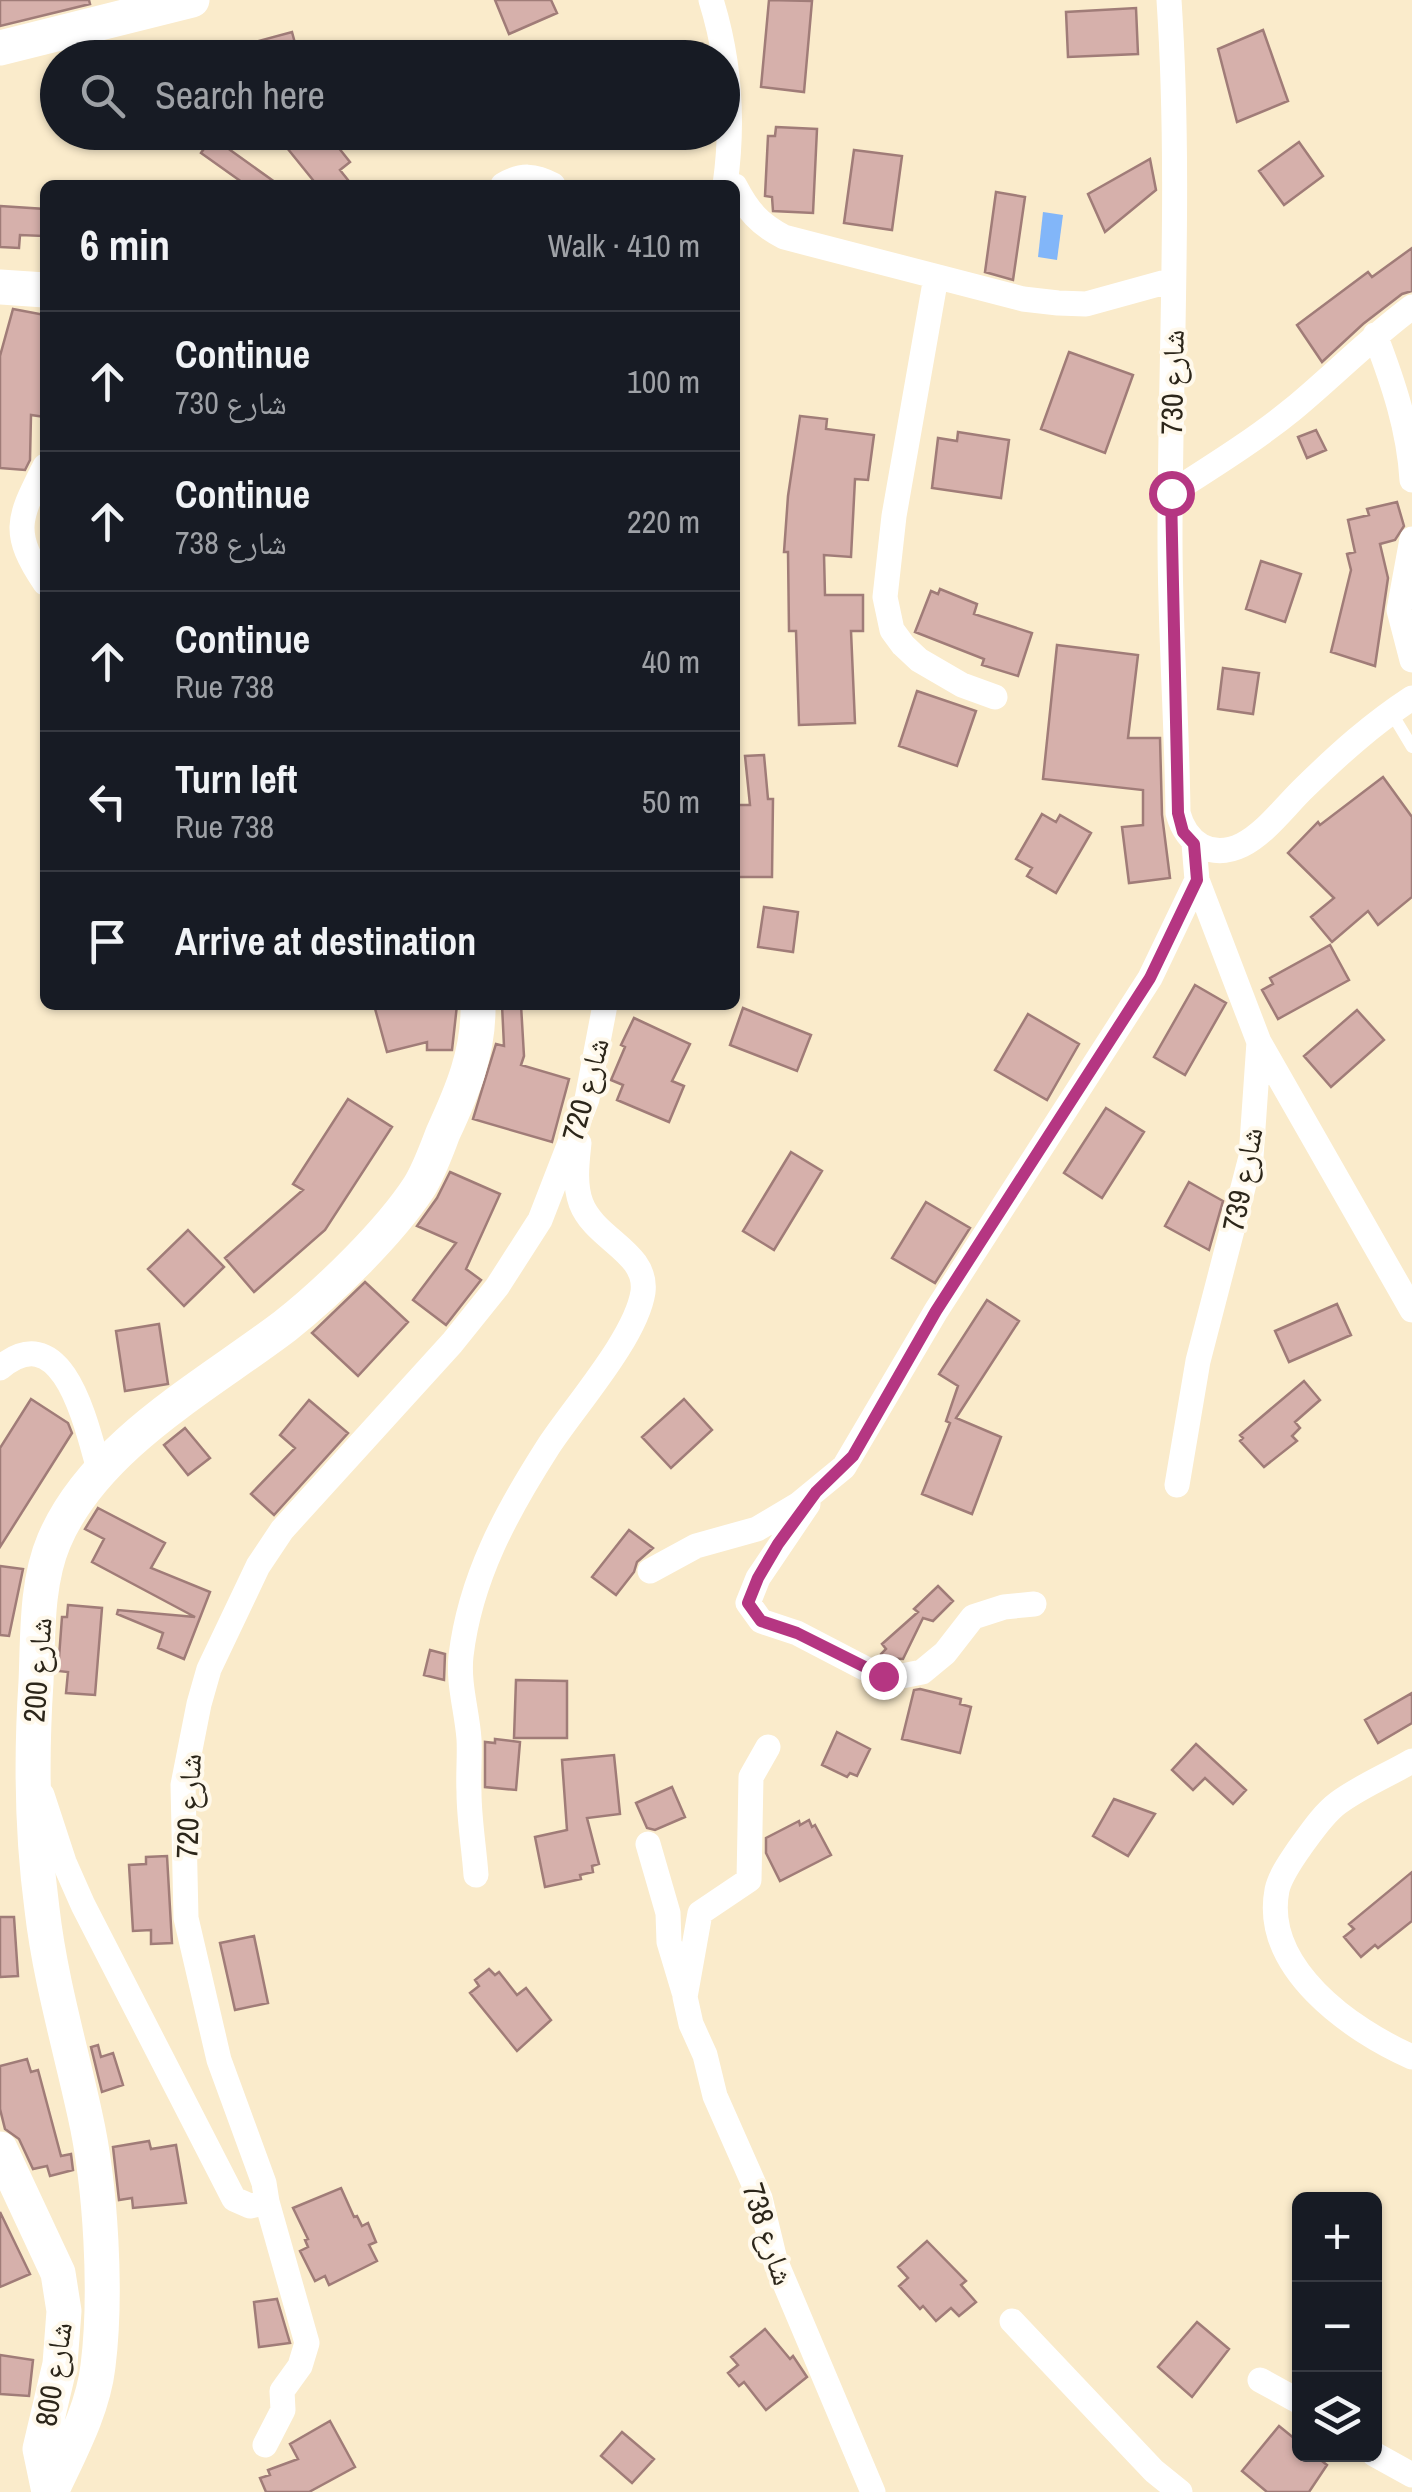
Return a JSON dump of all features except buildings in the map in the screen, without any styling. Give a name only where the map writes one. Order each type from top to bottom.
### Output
[{"type":"main road","points":[[0,48],[192,0]]},
{"type":"main road","points":[[0,288],[40,290]]},
{"type":"main road","name":"شارع 200","points":[[50,2492],[83,2420],[98,2370],[100,2247],[87,2120],[63,2024],[42,1910],[31,1762],[40,1621],[51,1546],[66,1514],[100,1470],[171,1410],[290,1322],[386,1229],[420,1185],[467,1080],[479,1026],[478,1010]]},
{"type":"main road","name":"شارع 800","points":[[0,2149],[58,2274],[64,2311],[60,2364],[40,2449],[50,2492]]},
{"type":"street","points":[[711,0],[723,40]]},
{"type":"street","name":"شارع 730","points":[[1169,0],[1174,280],[1171,493],[1178,813],[1183,832],[1194,844]]},
{"type":"street","points":[[730,150],[730,180]]},
{"type":"street","points":[[512,180],[532,176],[542,180]]},
{"type":"street","points":[[740,196],[760,224],[784,237],[1023,299],[1086,304],[1174,280]]},
{"type":"street","points":[[936,277],[894,516],[885,597],[892,630],[919,660],[962,685],[995,697]]},
{"type":"street","points":[[1171,493],[1252,441],[1412,306]]},
{"type":"street","points":[[1375,335],[1396,390],[1412,480]]},
{"type":"street","points":[[40,473],[11,514],[20,524],[28,556],[40,575]]},
{"type":"street","points":[[1412,538],[1399,610],[1412,660]]},
{"type":"street","points":[[1034,1604],[1004,1607],[973,1617],[946,1653],[922,1672],[897,1677],[870,1671],[797,1633],[761,1621],[748,1603],[778,1544],[816,1492],[853,1456],[936,1311],[1150,978],[1197,880],[1194,844],[1209,850],[1242,845],[1342,751],[1401,704]]},
{"type":"street","name":"شارع 739","points":[[1177,1484],[1198,1361],[1251,1157],[1259,1042],[1197,880]]},
{"type":"street","name":"شارع 720","points":[[265,2445],[283,2410],[282,2390],[300,2366],[307,2343],[264,2182],[219,2060],[186,1918],[183,1785],[204,1686],[258,1566],[282,1530],[452,1343],[497,1287],[540,1220],[587,1098],[604,1010]]},
{"type":"street","points":[[1259,1042],[1412,1310]]},
{"type":"street","points":[[476,1875],[469,1793],[470,1744],[461,1670],[465,1632],[480,1577],[515,1498],[607,1363],[638,1310],[643,1290],[640,1268],[600,1233],[580,1200],[576,1172],[587,1098]]},
{"type":"street","points":[[0,1368],[26,1354],[44,1357],[58,1367],[74,1389],[100,1470]]},
{"type":"street","points":[[650,1571],[696,1546],[728,1534],[748,1534],[816,1492]]},
{"type":"street","points":[[688,1985],[700,1914],[750,1880],[751,1777],[768,1746]]},
{"type":"street","points":[[1412,1761],[1336,1804],[1288,1867],[1278,1888],[1277,1904],[1283,1947],[1308,1985],[1359,2026],[1412,2057]]},
{"type":"street","points":[[31,1762],[82,1905],[234,2199],[250,2206],[267,2202]]},
{"type":"street","name":"شارع 738","points":[[648,1844],[668,1913],[669,1942],[688,1985],[691,2024],[705,2056],[715,2096],[760,2198],[775,2260],[873,2492]]},
{"type":"street","points":[[1012,2321],[1154,2472],[1180,2492]]},
{"type":"street","points":[[1260,2380],[1292,2398]]},
{"type":"street","points":[[1382,2458],[1412,2475]]},
{"type":"lane","points":[[1401,704],[1412,746]]},
{"type":"water","points":[[1043,212],[1063,215],[1057,260],[1038,257]]},
{"type":"route","points":[[883,1676],[797,1633],[761,1621],[748,1603],[778,1544],[816,1492],[853,1456],[936,1311],[1150,978],[1197,880],[1194,844],[1183,832],[1178,813],[1171,493]]}]
